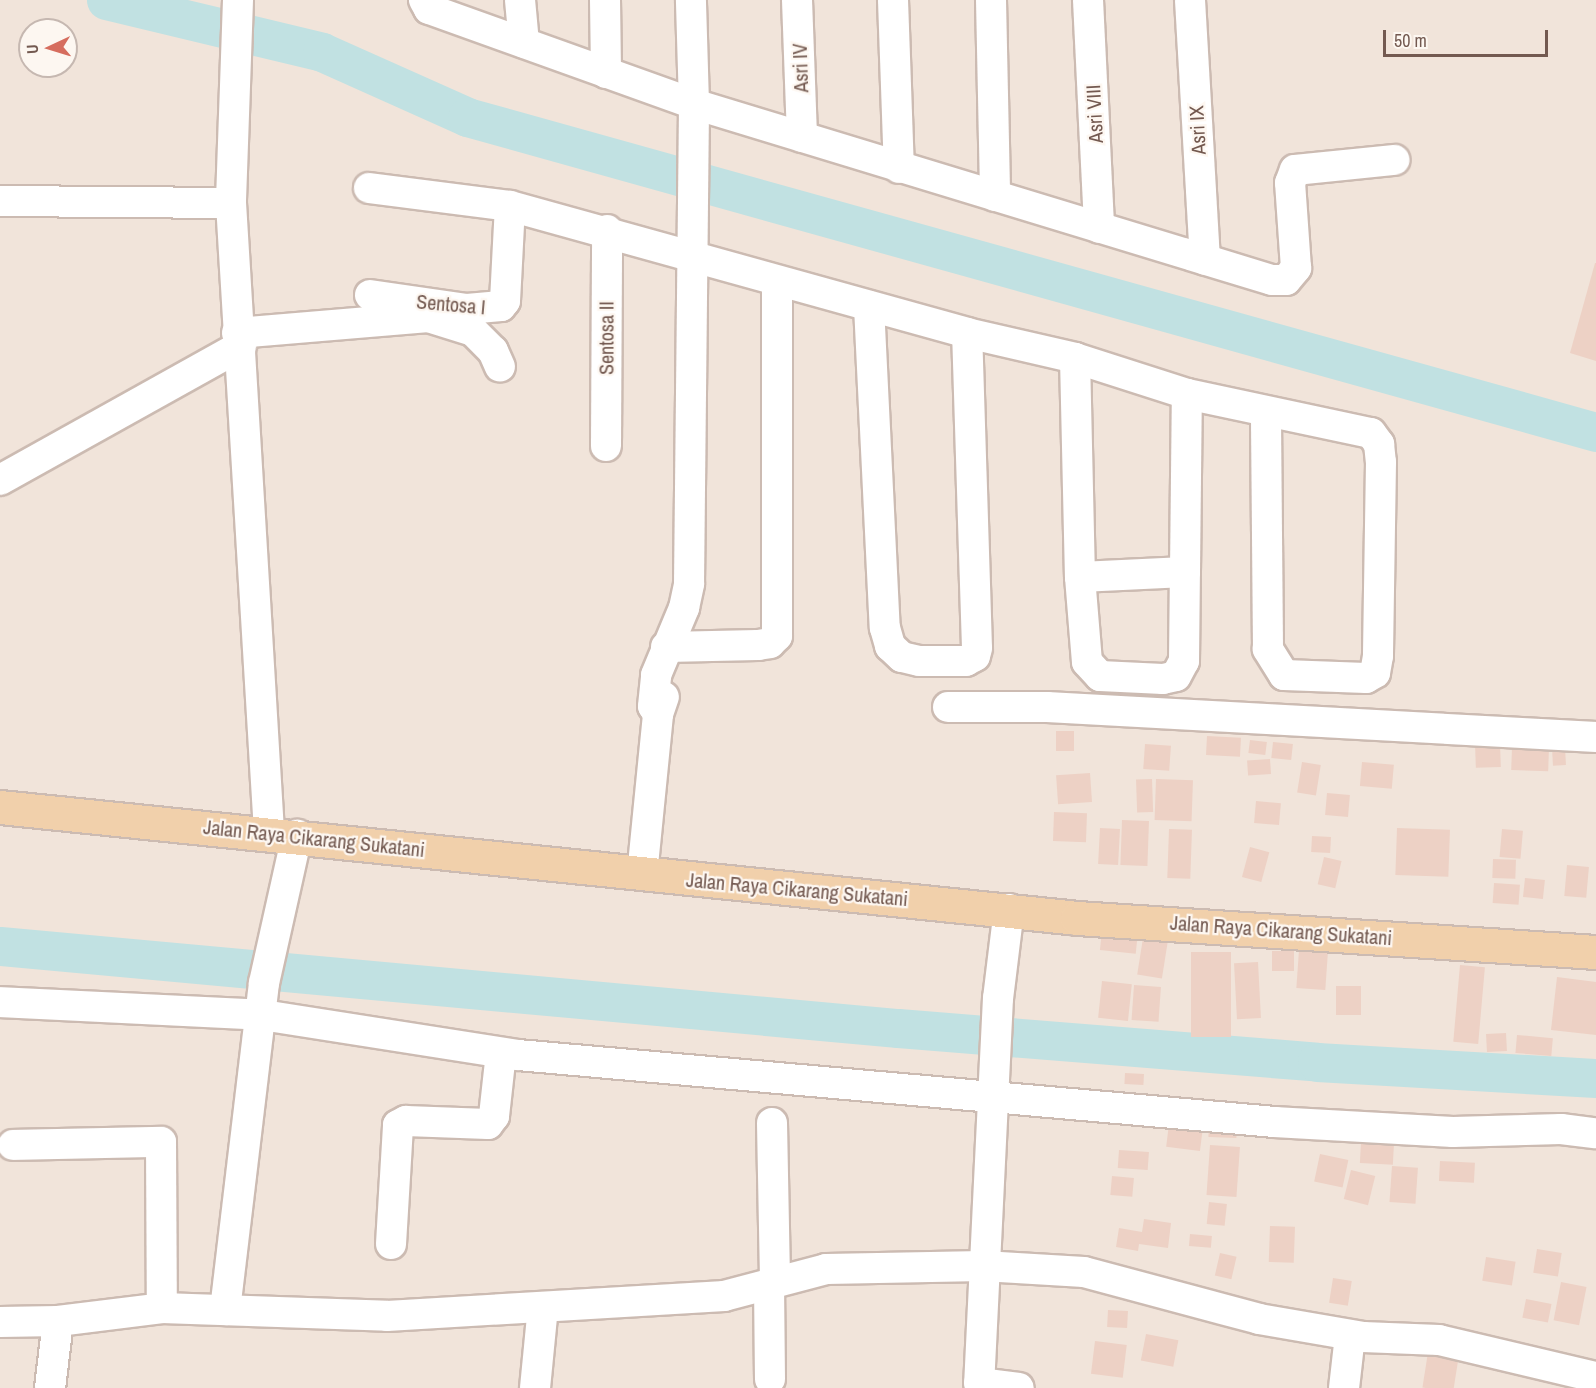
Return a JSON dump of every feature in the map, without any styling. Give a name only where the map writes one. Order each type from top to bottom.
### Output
[{"type":"main road","name":"Jalan Raya Cikarang Sukatani","points":[[0,807],[283,833],[642,875],[1009,909],[1077,918],[1596,952]]},
{"type":"street","points":[[225,1310],[262,1015],[264,983],[276,931],[283,833],[239,339],[231,203],[238,0]]},
{"type":"street","points":[[520,0],[524,44]]},
{"type":"street","points":[[605,0],[606,73]]},
{"type":"street","points":[[642,875],[658,714],[653,706],[654,690],[663,656],[684,608],[689,584],[694,104],[691,0]]},
{"type":"street","name":"Asri IV","points":[[797,0],[802,137]]},
{"type":"street","points":[[893,0],[899,168]]},
{"type":"street","points":[[991,0],[995,196]]},
{"type":"street","name":"Asri VIII","points":[[1088,0],[1099,228]]},
{"type":"street","name":"Asri IX","points":[[1190,0],[1205,260]]},
{"type":"street","points":[[426,5],[524,44],[694,104],[1272,280],[1286,280],[1296,268],[1290,183],[1295,170],[1394,160]]},
{"type":"street","points":[[369,188],[510,206],[607,230],[692,257],[967,333],[1075,358],[1187,394],[1266,413],[1371,433],[1379,444],[1378,656],[1375,673],[1366,678],[1284,675],[1268,649],[1266,413]]},
{"type":"street","points":[[0,201],[231,203]]},
{"type":"street","name":"Sentosa I","points":[[370,295],[467,309],[501,306],[506,301],[510,206]]},
{"type":"street","name":"Sentosa II","points":[[606,446],[607,230]]},
{"type":"street","points":[[663,656],[770,643],[777,636],[777,281]]},
{"type":"street","points":[[869,306],[885,628],[890,646],[902,657],[918,661],[966,661],[975,656],[977,648],[967,333]]},
{"type":"street","points":[[0,480],[239,339],[428,317],[473,331],[493,351],[500,367]]},
{"type":"street","points":[[1075,358],[1080,578],[1087,662],[1100,676],[1163,679],[1176,676],[1184,661],[1187,394]]},
{"type":"street","points":[[1080,578],[1185,572]]},
{"type":"street","points":[[948,707],[1070,708],[1596,737]]},
{"type":"street","points":[[1009,909],[998,998],[994,1061],[979,1383],[1020,1388]]},
{"type":"street","points":[[0,1002],[262,1015],[501,1053],[994,1095],[1274,1122],[1453,1132],[1561,1129],[1596,1133]]},
{"type":"street","points":[[391,1244],[398,1125],[406,1121],[488,1124],[494,1116],[501,1053]]},
{"type":"street","points":[[770,1379],[772,1123]]},
{"type":"street","points":[[13,1145],[161,1142],[162,1308]]},
{"type":"street","points":[[0,1322],[58,1321],[162,1308],[387,1316],[724,1296],[826,1269],[983,1266],[1084,1272],[1258,1319],[1350,1335],[1439,1340],[1596,1377]]},
{"type":"street","points":[[535,1388],[543,1307]]},
{"type":"street","points":[[50,1388],[58,1321]]},
{"type":"street","points":[[1344,1388],[1350,1335]]},
{"type":"shaded area","points":[[0,0],[1596,0],[1596,1388],[0,1388]]},
{"type":"building","points":[[1596,263],[1596,361],[1570,353]]},
{"type":"building","points":[[1056,731],[1074,731],[1074,751],[1056,751]]},
{"type":"building","points":[[1207,736],[1241,738],[1240,757],[1206,755]]},
{"type":"building","points":[[1250,740],[1267,742],[1265,755],[1248,753]]},
{"type":"building","points":[[1273,742],[1293,744],[1291,760],[1271,758]]},
{"type":"building","points":[[1500,743],[1501,767],[1476,768],[1475,744]]},
{"type":"building","points":[[1145,744],[1171,746],[1169,771],[1143,769]]},
{"type":"building","points":[[1512,747],[1549,748],[1548,771],[1511,770]]},
{"type":"building","points":[[1565,747],[1566,765],[1553,766],[1552,748]]},
{"type":"building","points":[[1270,759],[1271,774],[1248,776],[1247,761]]},
{"type":"building","points":[[1302,762],[1321,765],[1316,796],[1297,793]]},
{"type":"building","points":[[1362,762],[1394,765],[1392,789],[1360,786]]},
{"type":"building","points":[[1090,773],[1092,802],[1058,804],[1056,775]]},
{"type":"building","points":[[1152,779],[1153,812],[1137,813],[1136,780]]},
{"type":"building","points":[[1156,779],[1193,780],[1192,821],[1155,820]]},
{"type":"building","points":[[1327,793],[1350,795],[1348,817],[1325,815]]},
{"type":"building","points":[[1256,801],[1281,803],[1279,825],[1254,823]]},
{"type":"building","points":[[1054,812],[1087,813],[1086,842],[1053,841]]},
{"type":"building","points":[[1122,820],[1149,821],[1147,866],[1120,865]]},
{"type":"building","points":[[1100,828],[1120,829],[1118,865],[1098,864]]},
{"type":"building","points":[[1397,828],[1450,830],[1448,877],[1395,875]]},
{"type":"building","points":[[1169,829],[1192,830],[1190,879],[1167,878]]},
{"type":"building","points":[[1502,829],[1523,831],[1520,859],[1500,857]]},
{"type":"building","points":[[1312,836],[1331,837],[1330,853],[1311,852]]},
{"type":"building","points":[[1250,847],[1269,852],[1261,882],[1242,877]]},
{"type":"building","points":[[1324,857],[1342,861],[1335,888],[1318,884]]},
{"type":"building","points":[[1493,859],[1516,860],[1515,879],[1492,878]]},
{"type":"building","points":[[1567,865],[1589,867],[1586,898],[1564,896]]},
{"type":"building","points":[[1525,878],[1545,880],[1543,899],[1523,897]]},
{"type":"building","points":[[1494,883],[1520,885],[1519,905],[1493,903]]},
{"type":"building","points":[[1102,930],[1138,934],[1136,954],[1100,950]]},
{"type":"building","points":[[1143,938],[1168,942],[1162,978],[1137,975]]},
{"type":"building","points":[[1299,950],[1328,952],[1325,990],[1296,988]]},
{"type":"building","points":[[1272,951],[1294,951],[1294,971],[1272,971]]},
{"type":"building","points":[[1191,952],[1231,952],[1231,1037],[1191,1037]]},
{"type":"building","points":[[1258,962],[1261,1018],[1237,1019],[1234,963]]},
{"type":"building","points":[[1460,965],[1485,967],[1478,1044],[1453,1042]]},
{"type":"building","points":[[1557,977],[1596,982],[1596,1035],[1551,1030]]},
{"type":"building","points":[[1102,981],[1132,984],[1128,1021],[1098,1018]]},
{"type":"building","points":[[1134,985],[1161,987],[1158,1022],[1132,1020]]},
{"type":"building","points":[[1336,986],[1361,986],[1361,1015],[1336,1015]]},
{"type":"building","points":[[1506,1033],[1507,1051],[1487,1052],[1486,1034]]},
{"type":"building","points":[[1517,1035],[1553,1038],[1551,1056],[1515,1053]]},
{"type":"building","points":[[1125,1073],[1144,1074],[1143,1085],[1124,1084]]},
{"type":"building","points":[[1209,1120],[1237,1121],[1236,1138],[1208,1137]]},
{"type":"building","points":[[1169,1124],[1203,1128],[1200,1151],[1166,1147]]},
{"type":"building","points":[[1361,1142],[1394,1144],[1393,1165],[1360,1163]]},
{"type":"building","points":[[1210,1145],[1240,1147],[1236,1197],[1207,1195]]},
{"type":"building","points":[[1119,1150],[1149,1152],[1148,1170],[1118,1168]]},
{"type":"building","points":[[1320,1154],[1348,1160],[1343,1187],[1314,1181]]},
{"type":"building","points":[[1440,1161],[1475,1163],[1474,1183],[1439,1181]]},
{"type":"building","points":[[1392,1166],[1418,1168],[1415,1204],[1389,1202]]},
{"type":"building","points":[[1351,1170],[1375,1176],[1368,1205],[1344,1199]]},
{"type":"building","points":[[1112,1176],[1134,1178],[1132,1197],[1110,1195]]},
{"type":"building","points":[[1209,1202],[1227,1204],[1225,1226],[1207,1224]]},
{"type":"building","points":[[1144,1219],[1171,1223],[1168,1248],[1139,1244],[1138,1251],[1116,1247],[1119,1228],[1142,1232]]},
{"type":"building","points":[[1270,1226],[1295,1227],[1294,1263],[1269,1262]]},
{"type":"building","points":[[1190,1234],[1212,1236],[1211,1248],[1189,1246]]},
{"type":"building","points":[[1537,1249],[1562,1253],[1558,1277],[1533,1273]]},
{"type":"building","points":[[1220,1253],[1237,1257],[1231,1279],[1215,1275]]},
{"type":"building","points":[[1486,1257],[1516,1262],[1512,1285],[1482,1281]]},
{"type":"building","points":[[1333,1278],[1352,1281],[1348,1306],[1329,1303]]},
{"type":"building","points":[[1561,1282],[1587,1287],[1579,1325],[1554,1320]]},
{"type":"building","points":[[1526,1299],[1552,1304],[1548,1323],[1522,1318]]},
{"type":"building","points":[[1108,1310],[1128,1311],[1127,1328],[1107,1327]]},
{"type":"building","points":[[1146,1334],[1178,1340],[1173,1367],[1141,1361]]},
{"type":"building","points":[[1095,1341],[1127,1345],[1123,1378],[1091,1374]]},
{"type":"building","points":[[1429,1346],[1460,1351],[1454,1388],[1422,1387]]},
{"type":"waterway","points":[[106,0],[322,52],[467,117],[1596,432]]},
{"type":"waterway","points":[[0,946],[898,1028],[1317,1062],[1596,1078]]}]
